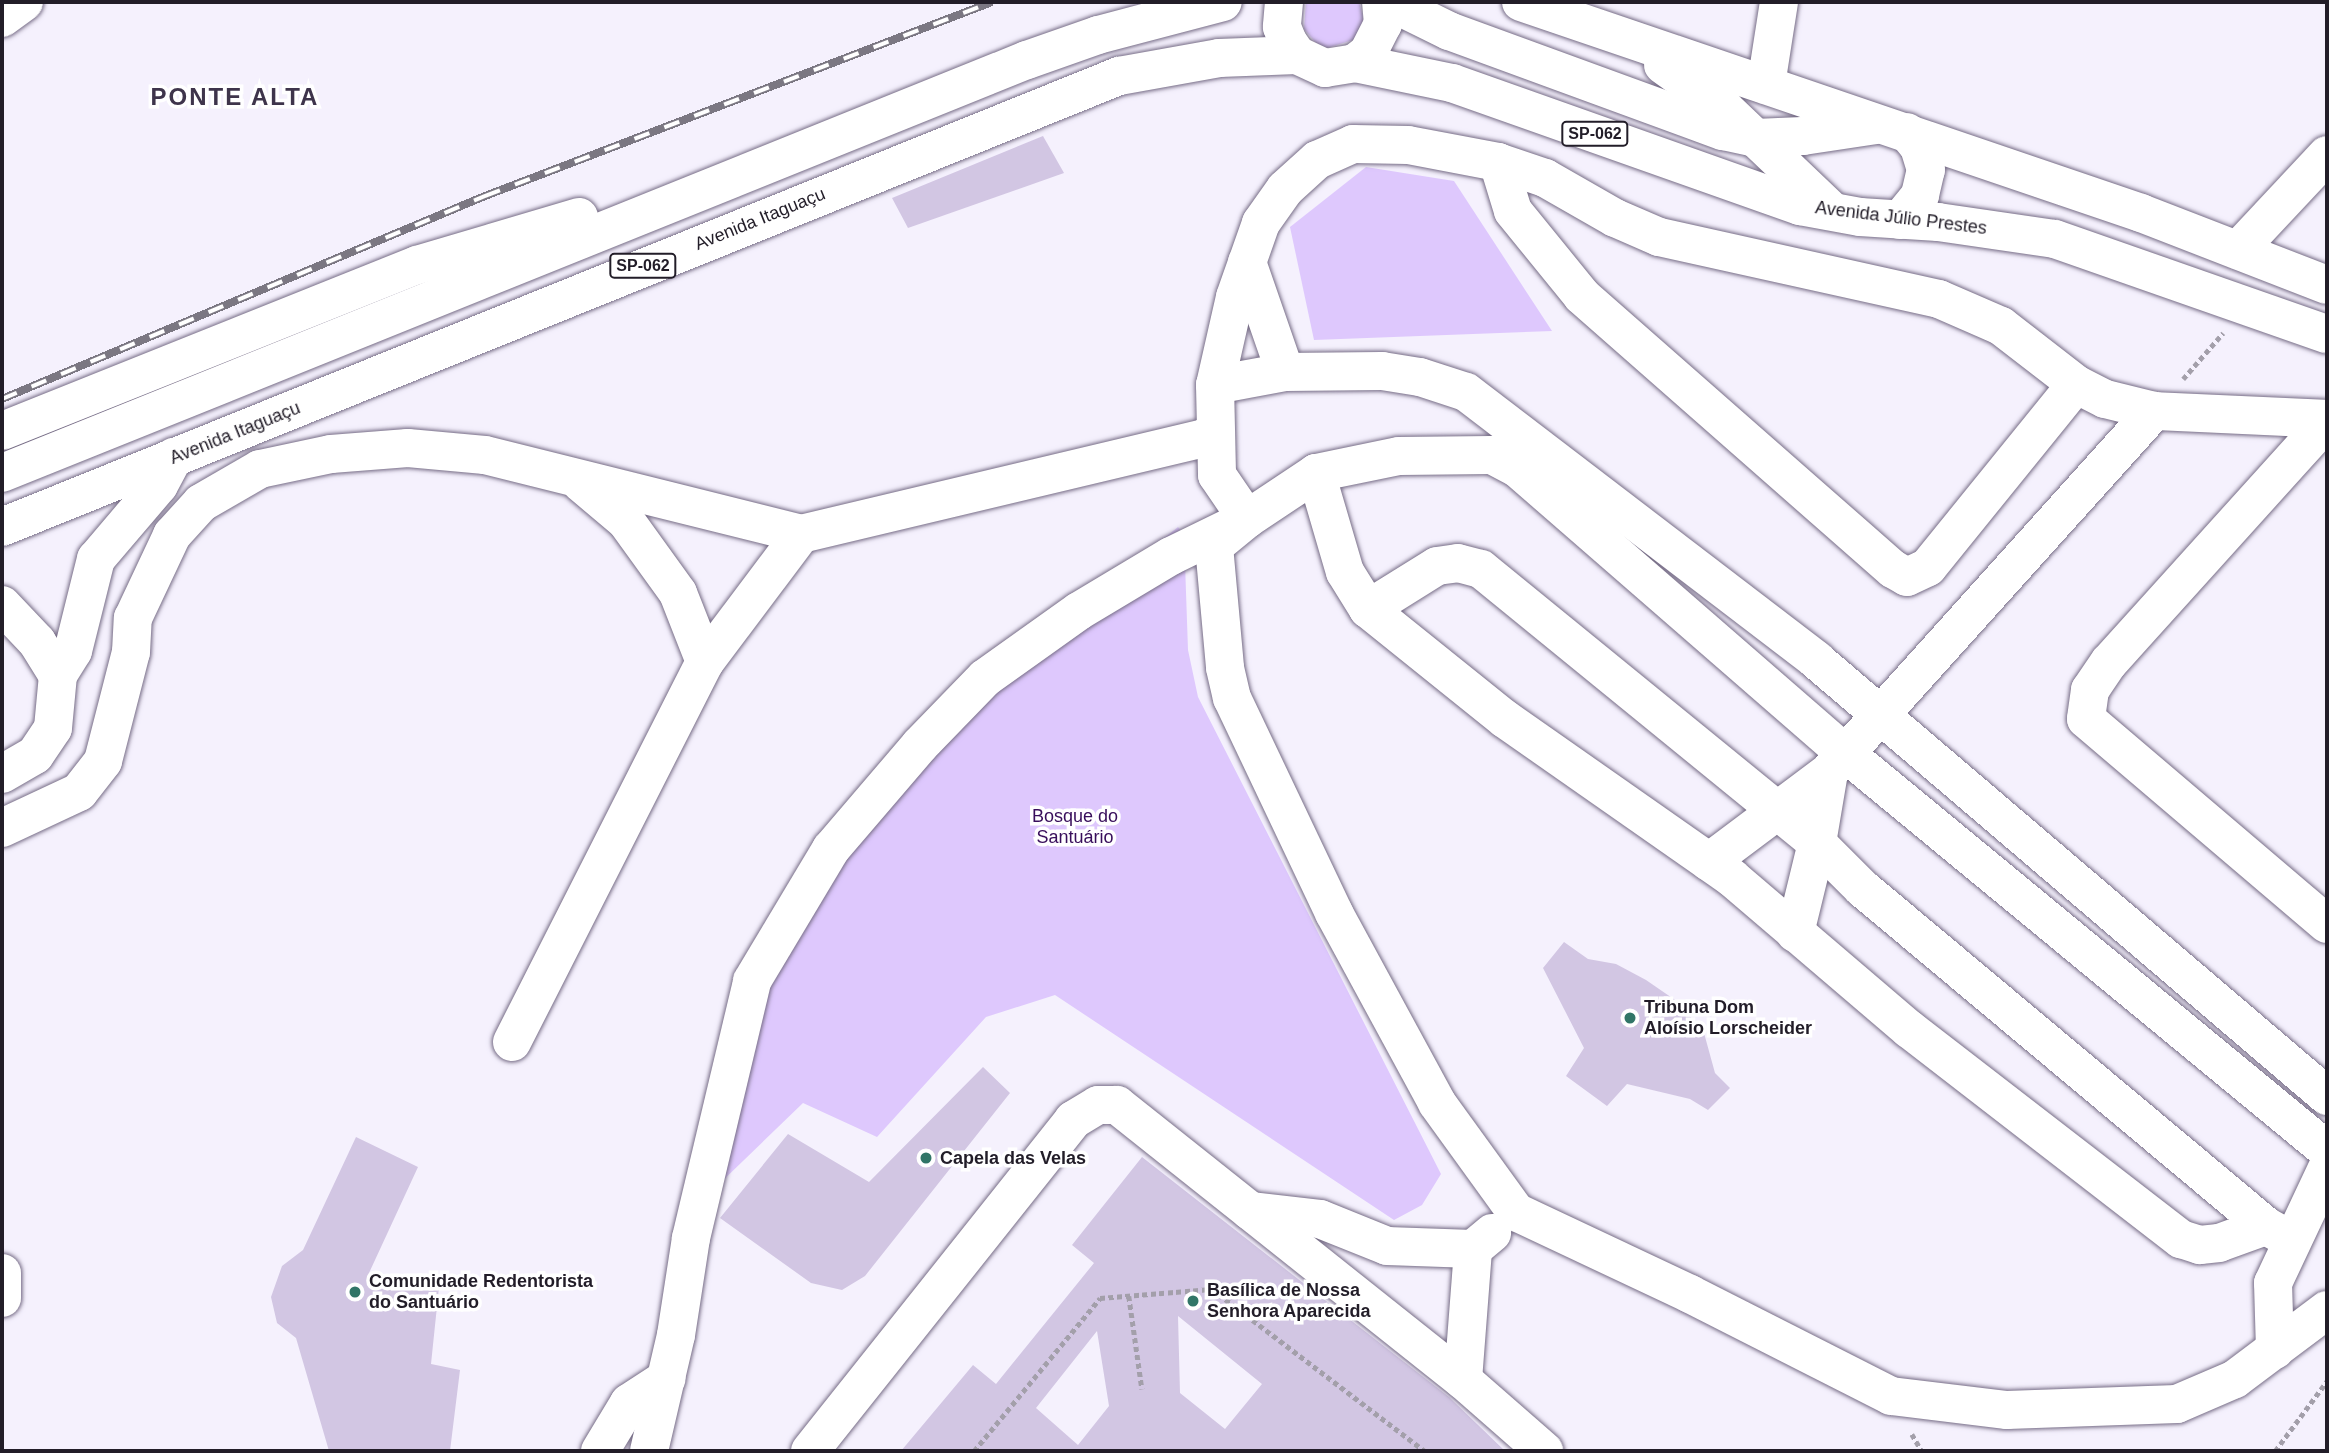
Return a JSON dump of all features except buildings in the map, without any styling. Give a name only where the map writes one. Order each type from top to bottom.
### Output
[{"type":"main road","name":"SP-062","points":[[2,473],[1027,60],[1098,35],[1223,2]]},
{"type":"main road","points":[[1284,2],[1282,27],[1297,55]]},
{"type":"main road","points":[[1355,63],[1378,40],[1383,24],[1381,2]]},
{"type":"main road","name":"SP-062","points":[[1390,2],[1449,32],[1723,131],[1755,138],[1894,128],[2238,250],[2327,285]]},
{"type":"main road","points":[[1521,2],[1620,39],[1894,128],[1919,146],[1926,170],[1920,195],[1900,220]]},
{"type":"main road","points":[[1766,85],[1779,2]]},
{"type":"main road","points":[[1620,39],[1710,97],[1834,213]]},
{"type":"main road","name":"SP-062","points":[[1297,55],[1325,68],[1355,63]]},
{"type":"main road","name":"Avenida Itaguaçu","points":[[2,527],[1119,76],[1219,58],[1297,55]]},
{"type":"main road","name":"Avenida Júlio Prestes","points":[[1355,63],[1452,83],[1800,206],[1834,213],[2055,239],[2327,334]]},
{"type":"main road","points":[[1247,519],[1217,475],[1214,385],[1247,262],[1261,223],[1285,189],[1317,160],[1353,144],[1408,145],[1498,162],[1545,178],[1659,237],[1938,299],[1975,312],[2076,384],[2105,400],[2154,411],[2327,420]]},
{"type":"main road","points":[[2238,250],[2327,155]]},
{"type":"main road","points":[[1498,162],[1513,211],[1582,296],[1893,569],[1907,577],[1928,567],[2076,384]]},
{"type":"main road","points":[[2,431],[418,265],[609,208],[660,208]]},
{"type":"main road","points":[[1247,262],[1285,372]]},
{"type":"main road","points":[[1214,385],[1285,372],[1382,372],[1420,377],[1466,393],[1880,714],[2327,1097]]},
{"type":"main road","points":[[1453,453],[1466,393]]},
{"type":"main road","points":[[1709,862],[1836,762],[2154,411]]},
{"type":"main road","points":[[2327,420],[2109,662],[2090,690],[2086,719],[2327,924]]},
{"type":"main road","points":[[2,828],[79,792],[103,761],[131,652],[133,618],[149,578],[172,535],[201,503],[260,469],[331,454],[408,448],[485,455],[801,534],[1215,435]]},
{"type":"main road","points":[[2327,1150],[1836,762],[1518,469],[1492,455],[1453,453],[1399,456],[1315,473],[1247,519],[1214,546],[1225,668],[1232,698],[1334,913],[1437,1103],[1516,1212],[1690,1294],[1891,1396],[2007,1410],[2176,1404],[2235,1380],[2327,1310]]},
{"type":"main road","points":[[2,774],[35,755],[54,728],[58,675],[73,651],[96,559],[159,485],[174,457]]},
{"type":"main road","points":[[1315,473],[1345,572],[1368,609],[1505,719],[1709,862],[1909,1029],[2181,1239],[2200,1245],[2278,1233]]},
{"type":"main road","points":[[571,475],[626,521],[678,593],[705,662]]},
{"type":"main road","points":[[649,1451],[667,1378],[691,1238],[752,981],[831,849],[920,745],[985,678],[1079,611],[1171,556],[1247,519]]},
{"type":"main road","points":[[512,1042],[705,662],[801,534]]},
{"type":"main road","points":[[1368,609],[1437,566],[1458,563],[1481,569],[1817,843],[1862,888],[2278,1233]]},
{"type":"main road","points":[[2,605],[15,614],[58,675]]},
{"type":"main road","points":[[1795,933],[1836,762]]},
{"type":"main road","points":[[810,1451],[1073,1119],[1098,1105],[1117,1105],[1462,1380],[1544,1451]]},
{"type":"main road","points":[[2276,1350],[2273,1283],[2278,1233],[2327,1168]]},
{"type":"main road","points":[[1250,1211],[1320,1219],[1388,1247],[1473,1249],[1516,1212]]},
{"type":"main road","points":[[1462,1380],[1473,1249]]},
{"type":"main road","points":[[2,1273],[2,1298]]},
{"type":"main road","points":[[600,1451],[629,1403],[667,1378]]},
{"type":"path","points":[[2154,411],[2247,306]]},
{"type":"path","points":[[974,1451],[1100,1298],[1212,1289],[1425,1451]]},
{"type":"path","points":[[1129,1296],[1142,1389]]},
{"type":"path","points":[[2275,1451],[2327,1381]]},
{"type":"green space","points":[[1306,2],[1359,2],[1364,21],[1356,39],[1327,48],[1317,44],[1304,29]]},
{"type":"green space","points":[[1366,167],[1454,181],[1552,331],[1314,340],[1290,227]]},
{"type":"green space","name":"Bosque do Santuário","points":[[1178,527],[1184,534],[1188,650],[1198,697],[1441,1174],[1422,1205],[1394,1220],[1055,995],[986,1017],[877,1137],[803,1103],[688,1214],[766,929],[918,734]]},
{"type":"railway","points":[[2,399],[485,196],[992,2]]},
{"type":"place","name":"Tribuna Dom Aloísio Lorscheider","points":[[1630,1018]]},
{"type":"place","name":"Capela das Velas","points":[[926,1158]]},
{"type":"place","name":"Comunidade Redentorista do Santuário","points":[[355,1292]]},
{"type":"place","name":"Basílica de Nossa Senhora Aparecida","points":[[1193,1301]]},
{"type":"district","name":"PONTE ALTA","points":[[235,97]]}]
